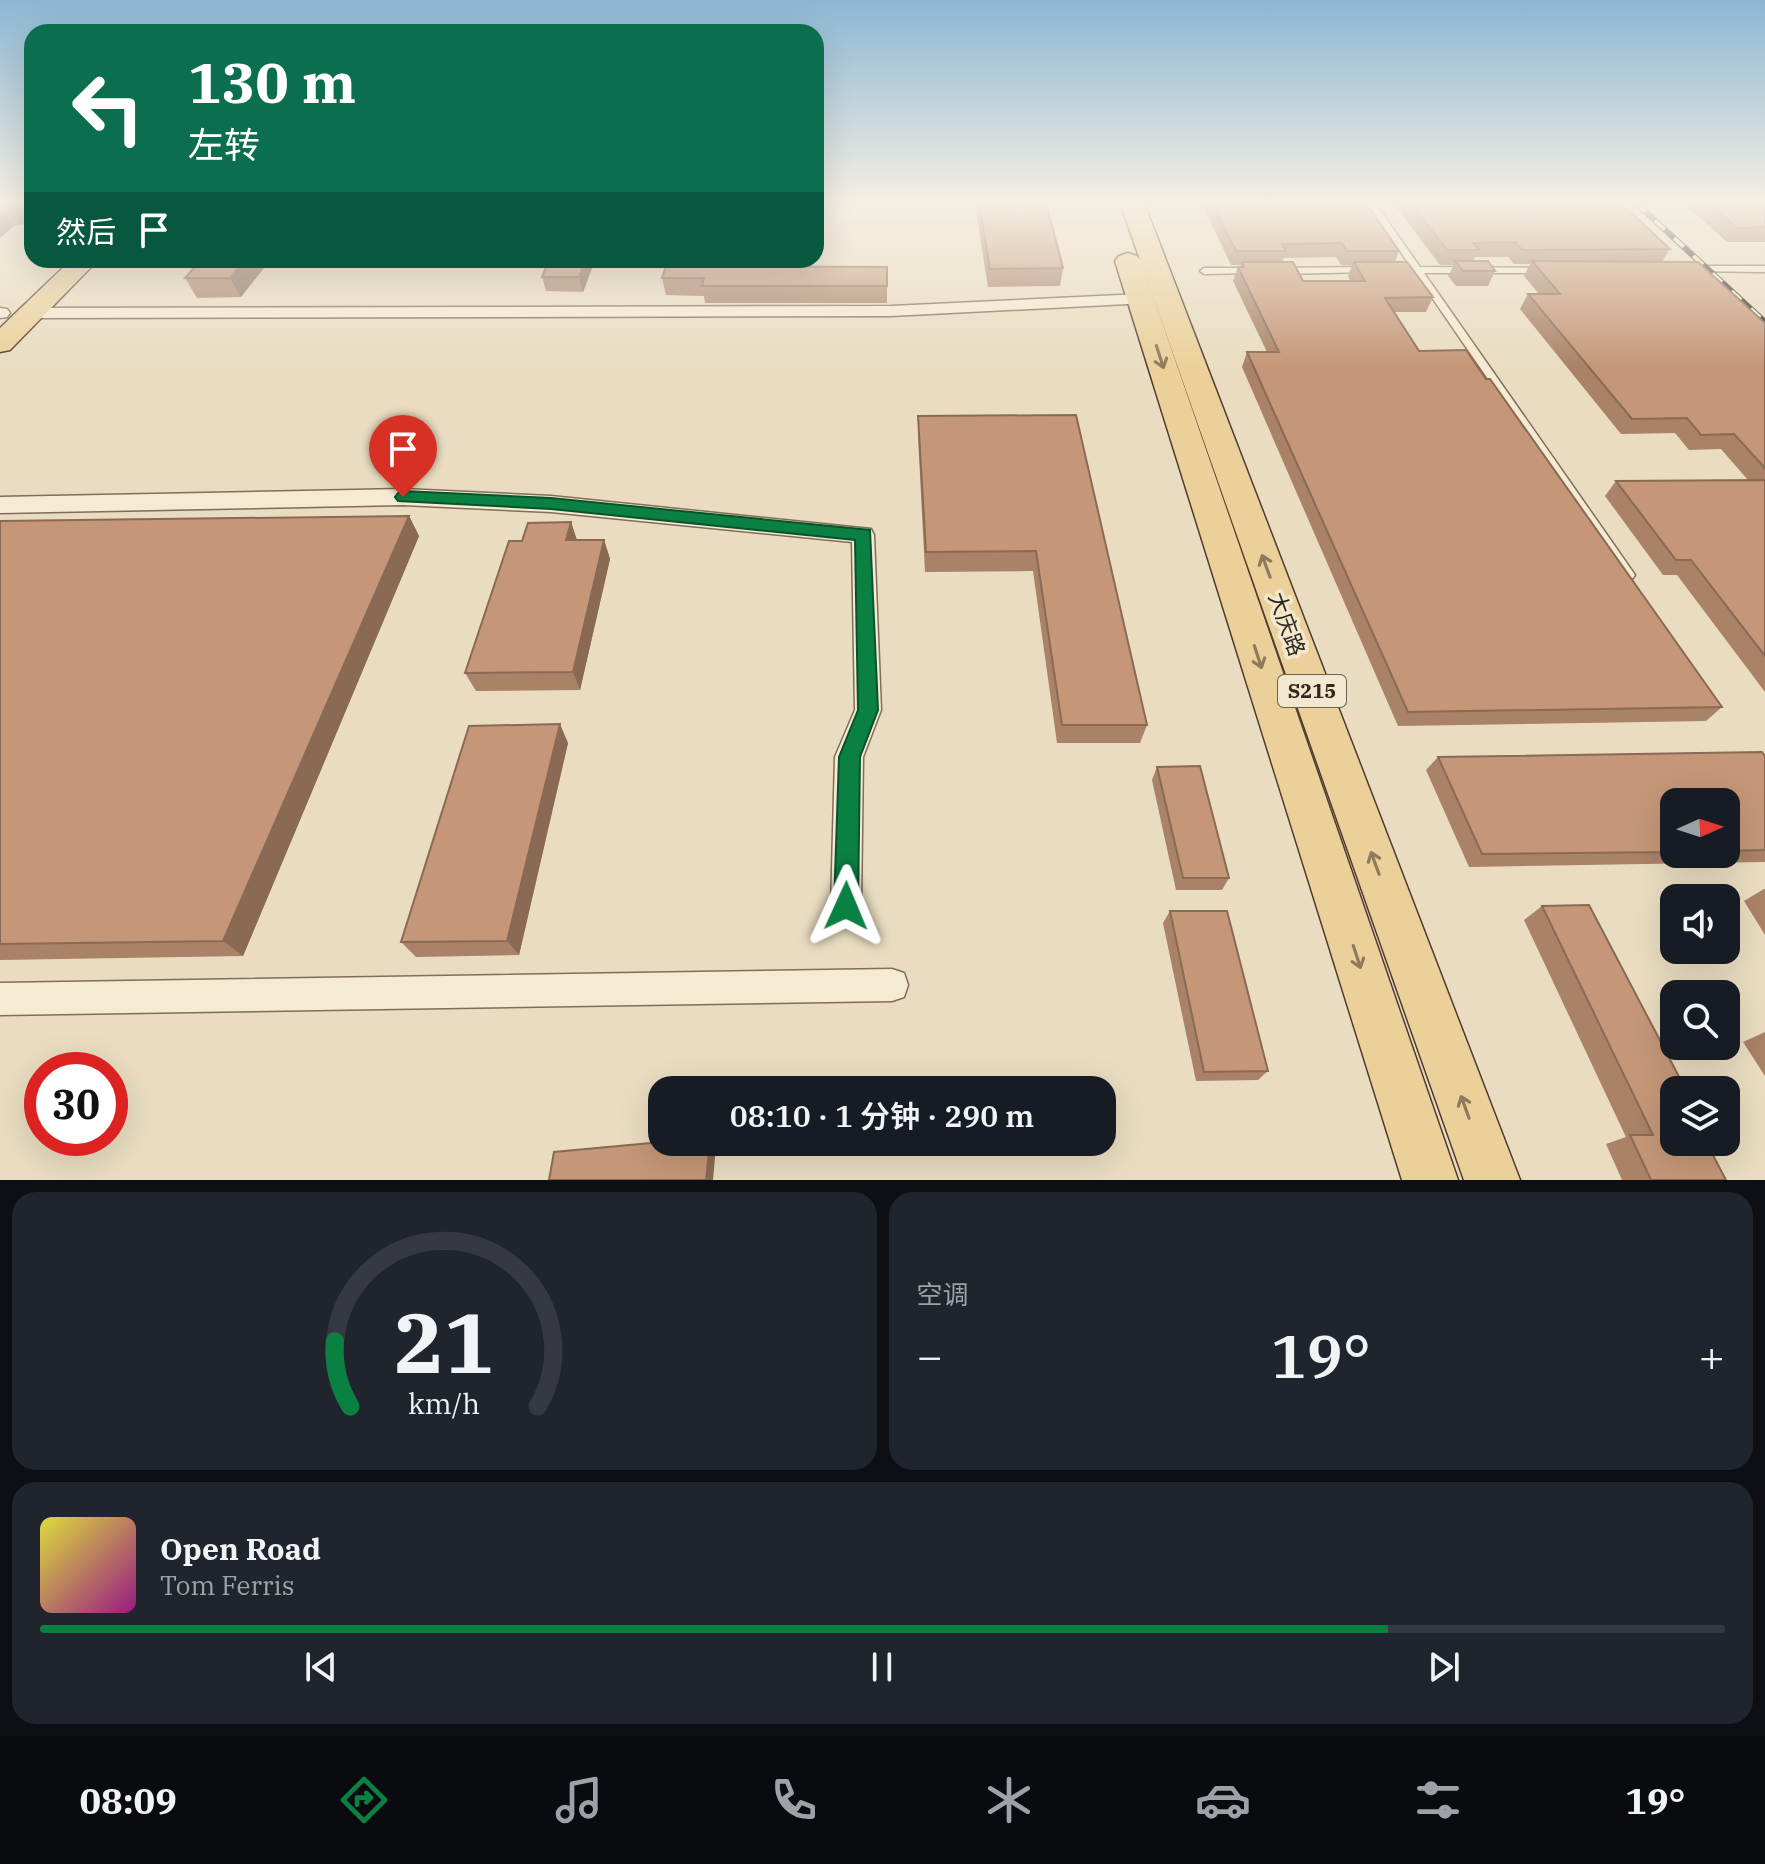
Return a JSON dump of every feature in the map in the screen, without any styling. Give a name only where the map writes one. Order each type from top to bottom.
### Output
[{"type":"main road","name":"大庆路","points":[[1127,258],[1430,1180]]},
{"type":"main road","name":"大庆路","points":[[1152,258],[1492,1180]]},
{"type":"main road","points":[[0,314],[49,268]]},
{"type":"main road","points":[[0,344],[77,268]]},
{"type":"street","points":[[32,313],[891,311],[1141,299]]},
{"type":"street","points":[[0,505],[403,497],[551,504],[863,535],[868,710],[849,757],[846,906]]},
{"type":"street","points":[[0,999],[892,985]]},
{"type":"lane","points":[[1410,258],[1633,582]]},
{"type":"lane","points":[[1677,269],[1765,269]]},
{"type":"lane","points":[[1204,271],[1373,270]]},
{"type":"lane","points":[[1388,270],[1555,270]]},
{"type":"building","points":[[988,258],[1060,258],[1063,268],[990,269]]},
{"type":"building","points":[[1455,261],[1488,261],[1495,271],[1463,271]]},
{"type":"building","points":[[1532,261],[1698,262],[1765,323],[1765,468],[1734,434],[1701,435],[1687,418],[1632,419],[1528,294],[1560,294]]},
{"type":"building","points":[[1242,262],[1293,262],[1303,281],[1365,281],[1354,262],[1407,262],[1433,297],[1385,298],[1419,351],[1466,350],[1486,379],[1490,379],[1722,707],[1408,712],[1247,352],[1279,352],[1238,267],[1244,267]]},
{"type":"building","points":[[887,267],[887,286],[702,286],[704,278],[662,278],[665,268]]},
{"type":"building","points":[[194,268],[238,268],[230,278],[185,278]]},
{"type":"building","points":[[546,268],[583,268],[579,277],[542,277]]},
{"type":"building","points":[[1076,415],[1147,725],[1062,725],[1036,551],[926,552],[918,416]]},
{"type":"building","points":[[1765,480],[1765,656],[1691,560],[1676,560],[1616,481]]},
{"type":"building","points":[[409,516],[223,941],[0,944],[0,521]]},
{"type":"building","points":[[571,522],[566,540],[604,540],[573,672],[465,673],[509,541],[522,541],[528,523]]},
{"type":"building","points":[[560,724],[507,941],[401,942],[469,726]]},
{"type":"building","points":[[1762,752],[1765,756],[1765,850],[1740,851],[1740,788],[1660,788],[1660,852],[1482,854],[1438,757]]},
{"type":"building","points":[[1200,766],[1229,878],[1183,878],[1157,767]]},
{"type":"building","points":[[1589,905],[1660,1040],[1660,1060],[1670,1060],[1679,1076],[1660,1076],[1660,1156],[1713,1156],[1726,1180],[1651,1180],[1630,1135],[1653,1135],[1542,906]]},
{"type":"building","points":[[1170,911],[1227,911],[1268,1071],[1204,1072]]},
{"type":"building","points":[[648,1143],[648,1156],[709,1156],[706,1180],[549,1180],[554,1152]]},
{"type":"railway","points":[[1696,258],[1765,322]]},
{"type":"route","points":[[403,497],[551,504],[863,535],[868,710],[849,757],[846,906]]}]
